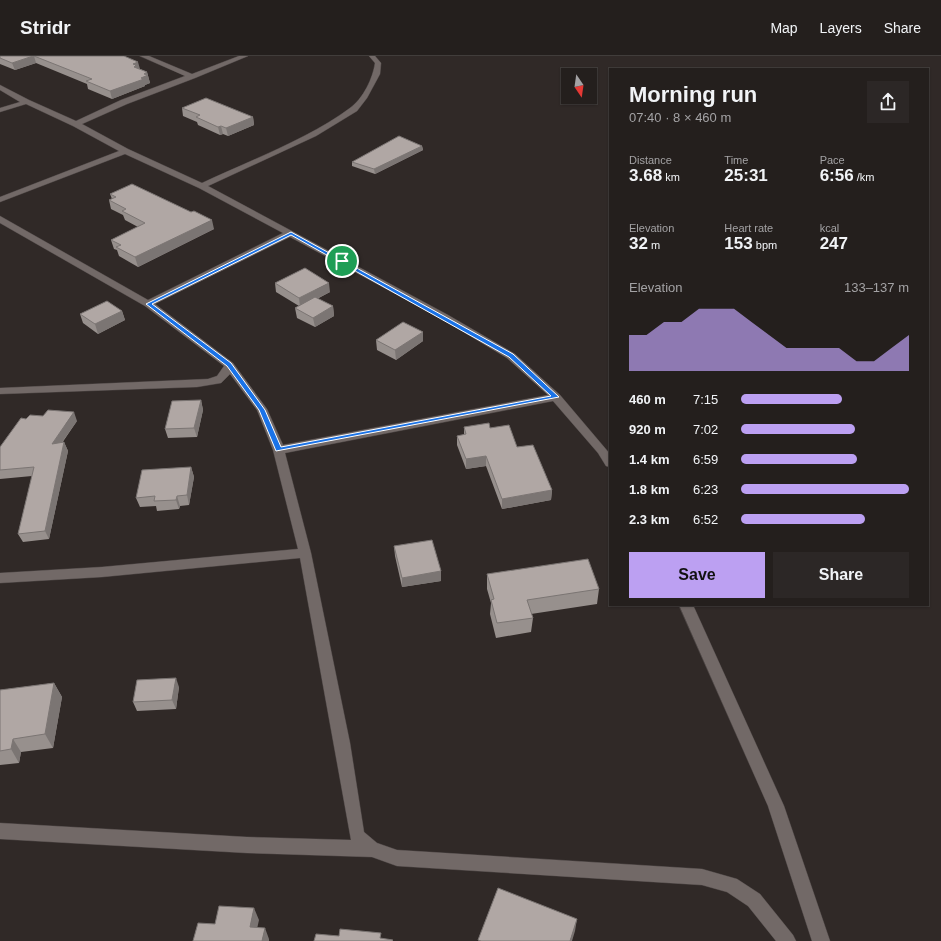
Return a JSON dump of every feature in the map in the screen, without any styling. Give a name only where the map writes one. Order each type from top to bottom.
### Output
[{"type":"street","points":[[143,56],[193,77]]},
{"type":"street","points":[[76,124],[124,102],[245,56]]},
{"type":"street","points":[[202,186],[312,134],[354,109],[363,98],[377,74],[378,63],[372,56]]},
{"type":"street","points":[[0,87],[26,102],[76,124],[125,151],[202,186],[445,317],[511,356],[556,397],[602,450],[609,461]]},
{"type":"street","points":[[0,110],[26,102]]},
{"type":"street","points":[[0,200],[125,151]]},
{"type":"street","points":[[0,219],[148,304],[229,365],[262,410],[279,450],[305,553],[342,743],[357,836],[372,849]]},
{"type":"street","points":[[148,304],[291,233]]},
{"type":"street","points":[[0,391],[197,384],[221,379],[227,374],[229,365]]},
{"type":"street","points":[[279,450],[556,397]]},
{"type":"street","points":[[0,578],[102,572],[305,553]]},
{"type":"street","points":[[686,606],[776,806],[820,941]]},
{"type":"street","points":[[0,831],[246,845],[372,849],[398,858],[702,877],[732,885],[754,900],[787,941]]},
{"type":"building","points":[[0,56],[33,56],[12,63],[0,58]]},
{"type":"building","points":[[34,56],[124,56],[138,62],[133,64],[136,65],[134,67],[147,72],[144,74],[148,75],[141,78],[144,79],[110,91],[86,81],[92,79]]},
{"type":"building","points":[[206,98],[253,117],[226,128],[221,126],[218,127],[196,117],[200,115],[182,108]]},
{"type":"building","points":[[399,136],[422,146],[374,169],[352,162]]},
{"type":"building","points":[[132,184],[191,212],[194,211],[212,220],[135,257],[116,247],[121,245],[111,240],[145,223],[122,211],[126,209],[109,200],[116,197],[110,194]]},
{"type":"building","points":[[305,268],[329,283],[299,298],[275,283]]},
{"type":"building","points":[[315,297],[333,306],[313,318],[295,308]]},
{"type":"building","points":[[107,301],[122,311],[95,324],[80,314]]},
{"type":"building","points":[[403,322],[423,332],[395,350],[376,340]]},
{"type":"building","points":[[201,400],[194,428],[165,429],[172,401]]},
{"type":"building","points":[[48,410],[74,412],[52,444],[64,442],[45,531],[18,534],[34,467],[0,470],[0,447],[21,418],[26,419],[30,415],[43,416]]},
{"type":"building","points":[[489,423],[490,428],[509,425],[517,447],[533,445],[552,490],[502,499],[486,456],[466,459],[457,436],[466,434],[464,427]]},
{"type":"building","points":[[191,467],[187,495],[177,496],[176,500],[154,501],[155,496],[136,498],[142,470]]},
{"type":"building","points":[[432,540],[441,571],[402,578],[394,546]]},
{"type":"building","points":[[588,559],[599,589],[527,600],[533,618],[497,623],[491,600],[494,599],[487,574]]},
{"type":"building","points":[[176,678],[172,700],[133,702],[137,680]]},
{"type":"building","points":[[54,683],[45,734],[13,739],[11,749],[0,751],[0,690]]},
{"type":"building","points":[[498,888],[577,919],[570,941],[478,940]]},
{"type":"building","points":[[219,906],[254,908],[250,927],[265,928],[262,941],[193,941],[198,923],[215,924]]},
{"type":"building","points":[[340,929],[381,933],[380,938],[393,940],[314,941],[316,934],[339,936]]},
{"type":"route","points":[[291,233],[342,261],[445,317],[511,356],[556,397],[426,420],[279,450],[262,410],[229,365],[148,304],[291,233]]}]
